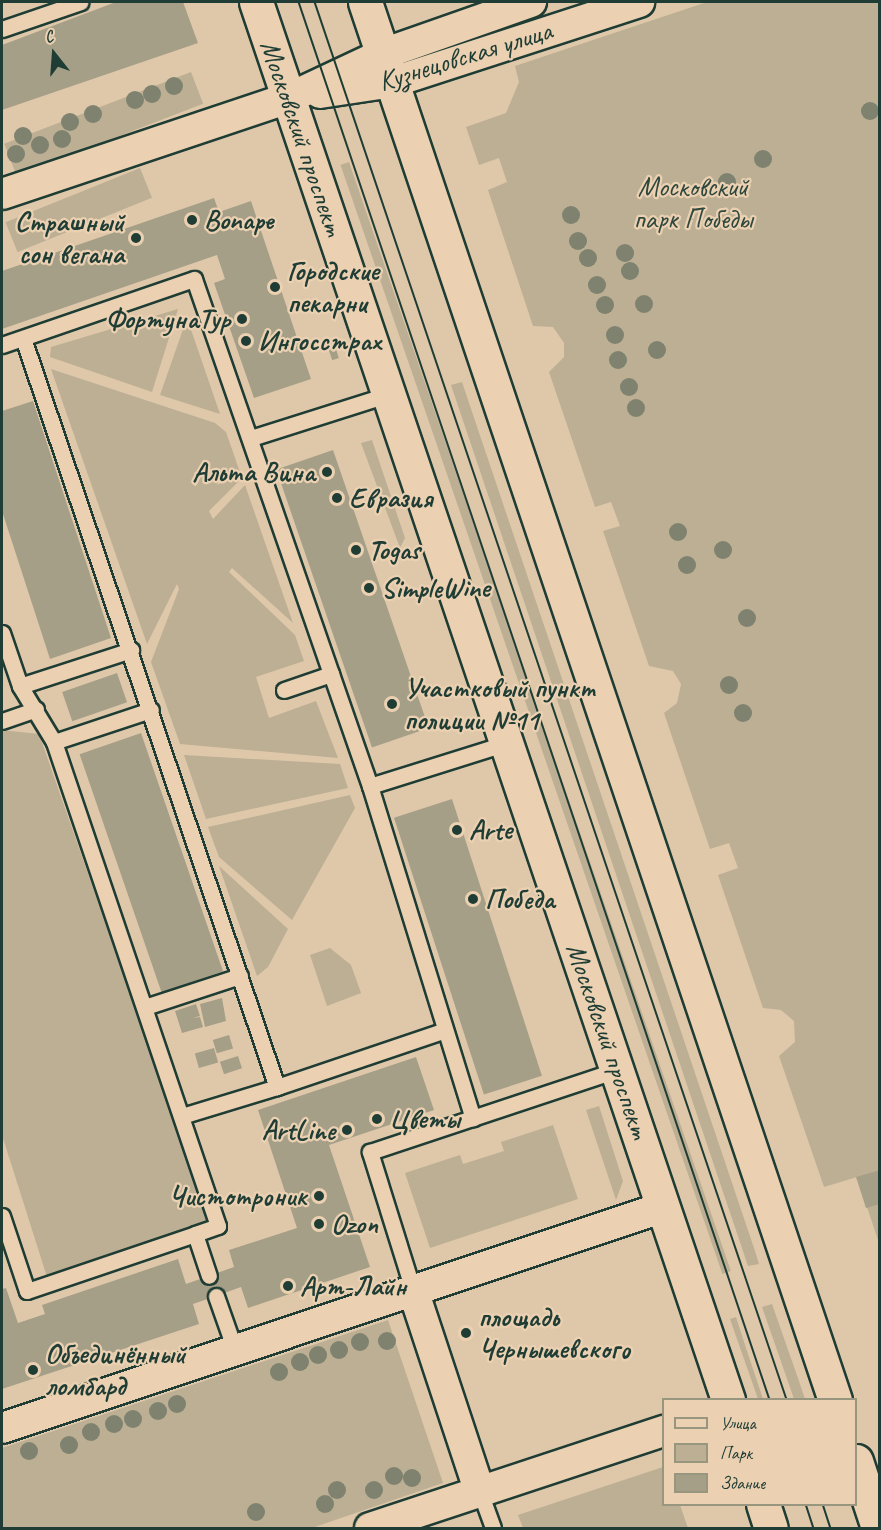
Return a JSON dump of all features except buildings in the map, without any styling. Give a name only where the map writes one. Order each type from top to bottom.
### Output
[{"type":"main road","name":"Московский проспект","points":[[256,2],[727,1398]]},
{"type":"main road","points":[[365,2],[834,1398]]},
{"type":"main road","points":[[857,1467],[878,1528]]},
{"type":"main road","points":[[764,1506],[771,1528]]},
{"type":"street","name":"Кузнецовская улица","points":[[388,68],[531,2]]},
{"type":"street","name":"Кузнецовская улица","points":[[2,194],[289,98],[388,68],[639,2]]},
{"type":"street","points":[[2,1428],[664,1207]]},
{"type":"street","points":[[413,1290],[480,1492]]},
{"type":"street","points":[[370,1528],[662,1431]]},
{"type":"lane","points":[[2,29],[81,2]]},
{"type":"lane","points":[[2,345],[194,279],[370,786],[473,1118]]},
{"type":"lane","points":[[23,338],[131,650],[277,1087]]},
{"type":"lane","points":[[251,438],[390,394]]},
{"type":"lane","points":[[2,633],[20,686],[54,742],[218,1226],[27,1290],[9,1262],[2,1216]]},
{"type":"lane","points":[[20,686],[131,650]]},
{"type":"lane","points":[[284,690],[331,674]]},
{"type":"lane","points":[[2,721],[36,709]]},
{"type":"lane","points":[[54,742],[151,710]]},
{"type":"lane","points":[[370,786],[507,744]]},
{"type":"lane","points":[[145,1007],[240,976]]},
{"type":"lane","points":[[182,1116],[277,1087],[445,1030]]},
{"type":"lane","points":[[413,1290],[370,1152],[617,1070]]},
{"type":"lane","points":[[195,1234],[209,1276]]},
{"type":"lane","points":[[216,1296],[235,1350]]},
{"type":"lane","points":[[480,1492],[493,1528]]},
{"type":"green space","name":"Московский парк Победы","points":[[707,2],[879,2],[879,1243],[857,1177],[824,1187],[779,1056],[795,1042],[794,1021],[781,1010],[763,1008],[718,875],[738,868],[729,843],[710,849],[664,713],[677,703],[681,684],[673,671],[649,666],[603,531],[620,526],[611,502],[595,507],[549,372],[564,357],[564,343],[553,327],[533,326],[488,190],[507,182],[499,158],[479,165],[466,127],[506,113],[519,82],[515,66]]},
{"type":"green space","points":[[191,72],[203,104],[16,175],[4,144]]},
{"type":"green space","points":[[349,162],[731,1271],[722,1274],[340,165]]},
{"type":"green space","points":[[140,168],[152,198],[18,252],[6,222]]},
{"type":"green space","points":[[178,309],[152,392],[50,357],[51,347]]},
{"type":"green space","points":[[187,318],[220,414],[160,395]]},
{"type":"green space","points":[[51,369],[215,423],[226,432],[242,478],[209,511],[213,519],[245,485],[293,623],[232,568],[229,572],[295,635],[304,661],[256,677],[269,718],[316,701],[338,758],[180,744],[151,662],[179,589],[177,584],[147,644]]},
{"type":"green space","points":[[462,382],[759,1264],[748,1266],[451,385]]},
{"type":"green space","points":[[372,440],[405,538],[400,548],[361,443]]},
{"type":"green space","points":[[2,730],[39,734],[210,1222],[47,1277],[2,1135]]},
{"type":"green space","points":[[184,755],[340,764],[348,788],[206,819]]},
{"type":"green space","points":[[350,795],[355,808],[292,920],[219,857],[208,827]]},
{"type":"green space","points":[[219,866],[288,929],[268,967],[257,976]]},
{"type":"green space","points":[[330,948],[351,965],[361,993],[327,1006],[310,955]]},
{"type":"green space","points":[[599,1106],[623,1181],[616,1200],[586,1110]]},
{"type":"green space","points":[[553,1125],[578,1199],[430,1248],[405,1173],[460,1155],[463,1164],[504,1151],[501,1142]]},
{"type":"green space","points":[[772,1304],[805,1398],[794,1398],[762,1307]]},
{"type":"green space","points":[[736,1317],[763,1398],[758,1398],[730,1319]]},
{"type":"green space","points":[[388,1320],[443,1483],[312,1528],[2,1528],[2,1448]]},
{"type":"green space","points":[[662,1467],[662,1506],[680,1506],[688,1528],[523,1528],[518,1515]]},
{"type":"tram line","points":[[299,2],[769,1398]]},
{"type":"tram line","points":[[315,2],[786,1398]]},
{"type":"tram line","points":[[807,1506],[814,1528]]},
{"type":"tram line","points":[[824,1506],[831,1528]]},
{"type":"place","name":"Bonape","points":[[192,220]]},
{"type":"place","name":"Страшный сон вегана","points":[[136,238]]},
{"type":"place","name":"Городские пекарни","points":[[275,287]]},
{"type":"place","name":"ФортунаТур","points":[[242,319]]},
{"type":"place","name":"Ингосстрах","points":[[246,341]]},
{"type":"place","name":"Альта Вина","points":[[327,472]]},
{"type":"place","name":"Евразия","points":[[337,498]]},
{"type":"place","name":"Togas","points":[[356,550]]},
{"type":"place","name":"SimpleWine","points":[[369,588]]},
{"type":"place","name":"Участковый пункт полиции №11","points":[[392,704]]},
{"type":"place","name":"Arte","points":[[457,830]]},
{"type":"place","name":"Победа","points":[[473,899]]},
{"type":"place","name":"Цветы","points":[[377,1119]]},
{"type":"place","name":"ArtLine","points":[[347,1130]]},
{"type":"place","name":"Чистотроник","points":[[319,1196]]},
{"type":"place","name":"Ozon","points":[[319,1224]]},
{"type":"place","name":"Арт-Лайн","points":[[288,1286]]},
{"type":"place","name":"площадь Чернышевского","points":[[466,1333]]},
{"type":"place","name":"Объединённый ломбард","points":[[33,1370]]}]
